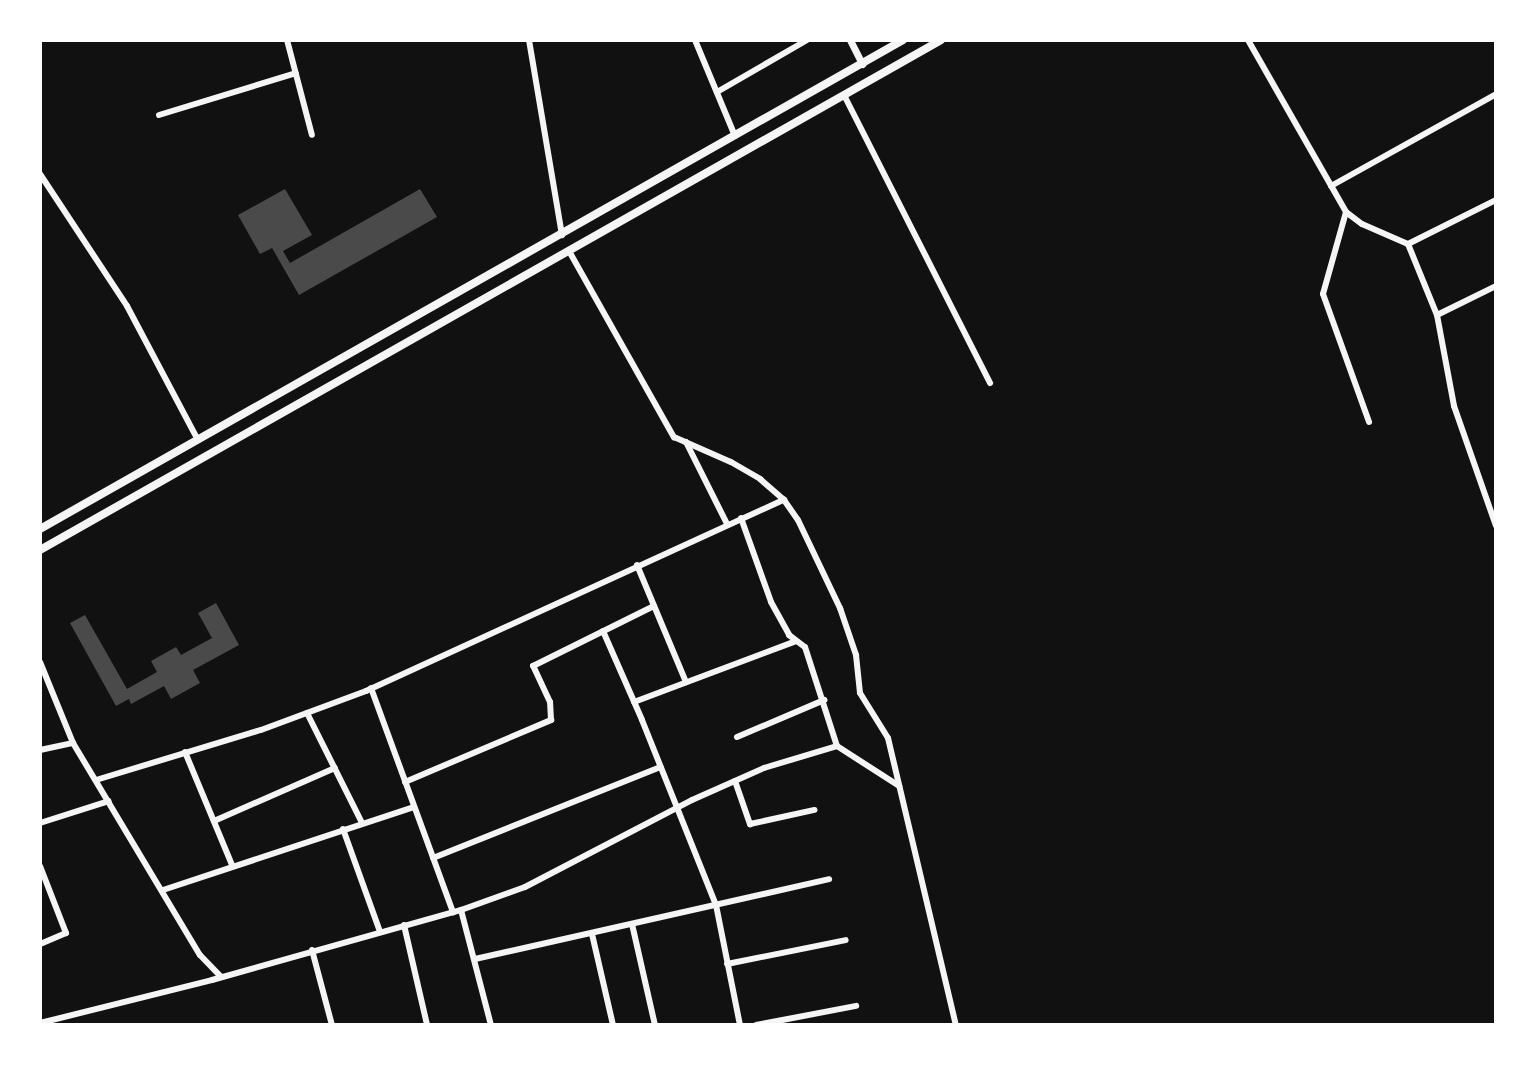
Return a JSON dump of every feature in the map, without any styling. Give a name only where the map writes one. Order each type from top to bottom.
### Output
[{"type":"main road","points":[[40,530],[903,40]]},
{"type":"main road","points":[[40,550],[940,40]]},
{"type":"street","points":[[287,40],[312,135]]},
{"type":"street","points":[[528,40],[562,235]]},
{"type":"street","points":[[695,40],[735,136]]},
{"type":"street","points":[[717,92],[807,40]]},
{"type":"street","points":[[850,40],[863,64]]},
{"type":"street","points":[[1248,40],[1346,212],[1362,224],[1408,244],[1437,315],[1454,406],[1496,526]]},
{"type":"street","points":[[159,115],[296,73]]},
{"type":"street","points":[[1331,186],[1496,94]]},
{"type":"street","points":[[844,95],[990,383]]},
{"type":"street","points":[[40,174],[127,306],[198,440]]},
{"type":"street","points":[[1408,244],[1496,200]]},
{"type":"street","points":[[1346,212],[1323,294],[1369,422]]},
{"type":"street","points":[[569,251],[674,437],[741,468],[784,500],[798,520],[840,608],[856,655],[860,693],[888,738],[956,1025]]},
{"type":"street","points":[[1437,315],[1496,286]]},
{"type":"street","points":[[686,442],[727,524]]},
{"type":"street","points":[[1485,494],[1496,491]]},
{"type":"street","points":[[96,780],[261,730],[371,688],[784,500]]},
{"type":"street","points":[[741,518],[771,602],[789,635],[806,648],[837,746],[899,786]]},
{"type":"street","points":[[637,565],[687,682]]},
{"type":"street","points":[[405,782],[551,720],[550,702],[533,666],[654,606]]},
{"type":"street","points":[[603,631],[716,905],[740,1025]]},
{"type":"street","points":[[634,702],[796,641]]},
{"type":"street","points":[[40,662],[73,743],[200,955],[221,977]]},
{"type":"street","points":[[371,688],[433,858],[475,960],[491,1025]]},
{"type":"street","points":[[737,737],[824,700]]},
{"type":"street","points":[[307,713],[362,823]]},
{"type":"street","points":[[40,750],[73,743]]},
{"type":"street","points":[[40,1023],[49,1023],[221,977],[457,911],[525,887],[677,807],[764,768],[837,746]]},
{"type":"street","points":[[186,752],[232,865]]},
{"type":"street","points":[[433,858],[661,767]]},
{"type":"street","points":[[214,821],[335,768]]},
{"type":"street","points":[[735,781],[750,824],[814,810]]},
{"type":"street","points":[[40,823],[109,801]]},
{"type":"street","points":[[163,890],[414,807]]},
{"type":"street","points":[[343,830],[380,932]]},
{"type":"street","points":[[40,866],[66,933],[40,944]]},
{"type":"street","points":[[475,960],[829,879]]},
{"type":"street","points":[[404,925],[427,1025]]},
{"type":"street","points":[[632,925],[655,1025]]},
{"type":"street","points":[[592,934],[613,1025]]},
{"type":"street","points":[[727,964],[846,940]]},
{"type":"street","points":[[312,950],[332,1025]]},
{"type":"street","points":[[756,1025],[856,1006]]},
{"type":"building","points":[[285,189],[312,235],[283,251],[290,263],[420,189],[437,217],[299,295],[272,248],[260,254],[238,215]]},
{"type":"building","points":[[216,603],[239,645],[193,670],[200,683],[171,699],[164,686],[131,704],[129,699],[116,706],[70,623],[85,615],[127,689],[157,672],[151,661],[176,647],[181,655],[212,638],[198,613]]}]
